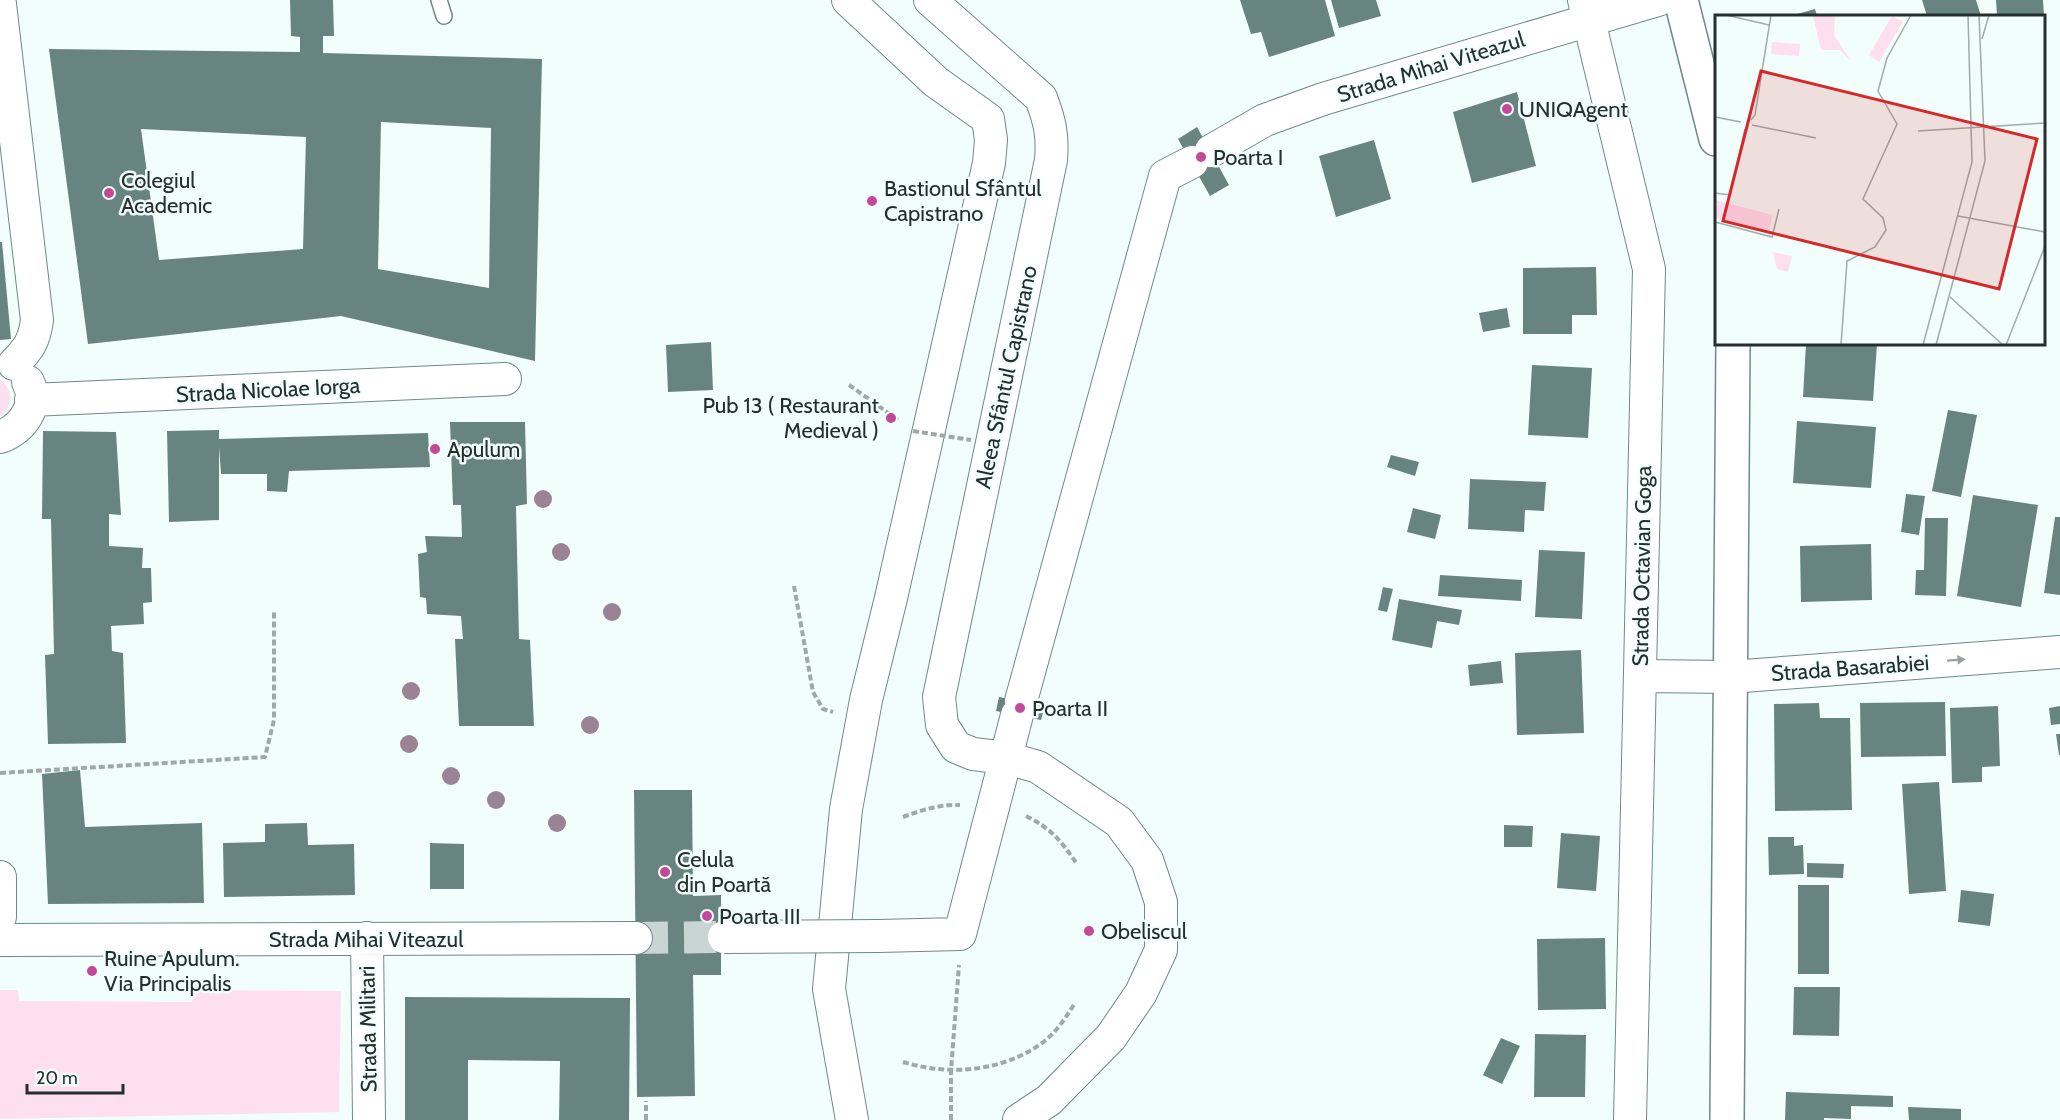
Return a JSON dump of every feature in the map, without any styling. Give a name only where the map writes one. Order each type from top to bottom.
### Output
[{"type":"street","points":[[848,0],[936,82],[988,119],[990,152],[862,722],[846,809],[829,989],[852,1120]]},
{"type":"street","name":"Aleea Sfântul Capistrano","points":[[930,0],[1041,98],[1050,121],[1053,139],[1052,160],[939,697],[942,725],[956,747],[973,754],[1007,758],[1038,767],[1119,822],[1147,860],[1161,902],[1161,950],[1141,993],[1111,1037],[1049,1100],[1019,1120]]},
{"type":"street","name":"Strada Mihai Viteazul","points":[[960,934],[1019,708],[1165,176],[1265,120],[1323,99],[1587,10],[1658,0]]},
{"type":"street","points":[[1681,0],[1715,135]]},
{"type":"street","points":[[0,4],[37,320],[34,338],[28,349],[7,361],[24,374],[30,387],[32,400],[28,413],[22,424],[12,432],[0,437]]},
{"type":"street","name":"Strada Octavian Goga","points":[[1587,10],[1649,269],[1630,1120]]},
{"type":"street","points":[[1727,1120],[1733,345]]},
{"type":"street","name":"Strada Nicolae Iorga","points":[[32,400],[505,379]]},
{"type":"street","name":"Strada Basarabiei","points":[[1640,676],[1730,677],[2060,652]]},
{"type":"street","points":[[0,877],[0,917]]},
{"type":"street","points":[[723,937],[960,934]]},
{"type":"street","name":"Strada Militari","points":[[367,938],[369,1120]]},
{"type":"street","name":"Strada Mihai Viteazul","points":[[0,940],[629,939]]},
{"type":"lane","points":[[439,0],[444,16]]},
{"type":"path","points":[[849,385],[913,431],[971,440]]},
{"type":"path","points":[[794,586],[813,692],[823,709],[862,722]]},
{"type":"path","points":[[0,773],[265,757],[274,720],[274,610]]},
{"type":"path","points":[[903,817],[927,808],[960,805]]},
{"type":"path","points":[[1026,816],[1046,826],[1064,845],[1077,864]]},
{"type":"path","points":[[951,1120],[951,1071],[960,934]]},
{"type":"path","points":[[903,1062],[922,1068],[951,1071],[988,1066],[1016,1057],[1042,1042],[1060,1026],[1075,1003]]},
{"type":"path","points":[[646,1101],[646,1120]]},
{"type":"shaded area","points":[[0,380],[8,388],[10,403],[0,416]]},
{"type":"shaded area","points":[[0,990],[18,990],[19,1001],[192,1002],[192,990],[341,991],[339,1112],[0,1119]]},
{"type":"building","name":"Colegiul Academic","points":[[290,0],[333,0],[334,36],[323,36],[323,53],[542,59],[535,361],[341,316],[88,344],[49,49],[300,52],[300,37],[291,36]],"holes":[[[381,122],[491,128],[489,288],[378,269]],[[141,129],[306,137],[303,249],[159,260]]]},
{"type":"building","points":[[1240,0],[1325,0],[1335,36],[1269,57],[1261,32],[1251,34]]},
{"type":"building","points":[[1331,0],[1376,0],[1381,16],[1339,28]]},
{"type":"building","points":[[1922,0],[1976,0],[1981,15],[1927,15]]},
{"type":"building","points":[[1996,0],[2043,0],[2044,15],[1997,15]]},
{"type":"building","points":[[1815,9],[1817,15],[1794,15]]},
{"type":"building","points":[[1517,92],[1536,166],[1472,183],[1453,112]]},
{"type":"building","name":"Poarta I","points":[[1197,127],[1229,185],[1210,196],[1178,139]]},
{"type":"building","points":[[1374,140],[1391,199],[1336,217],[1319,156]]},
{"type":"building","points":[[0,242],[2,242],[11,339],[0,340]]},
{"type":"building","points":[[1596,267],[1597,315],[1572,315],[1572,334],[1523,334],[1523,268]]},
{"type":"building","points":[[1507,308],[1510,327],[1483,332],[1479,313]]},
{"type":"building","points":[[711,342],[713,390],[668,392],[666,345]]},
{"type":"building","points":[[1806,345],[1877,345],[1873,401],[1803,397]]},
{"type":"building","points":[[1532,365],[1592,368],[1588,438],[1528,435]]},
{"type":"building","points":[[1948,410],[1977,415],[1961,497],[1932,491]]},
{"type":"building","points":[[1797,421],[1876,427],[1871,488],[1793,483]]},
{"type":"building","points":[[450,422],[525,422],[527,504],[516,506],[519,639],[530,640],[534,726],[459,726],[455,639],[463,639],[461,616],[427,614],[426,598],[420,597],[418,554],[427,552],[425,536],[462,537],[461,505],[453,505]]},
{"type":"building","points":[[219,430],[219,439],[428,433],[430,467],[289,471],[287,492],[267,491],[267,474],[221,474],[219,447],[219,520],[169,522],[167,431]]},
{"type":"building","points":[[43,431],[116,432],[121,515],[109,514],[109,546],[143,548],[142,568],[151,568],[152,602],[143,603],[144,624],[111,626],[112,651],[123,653],[126,743],[48,744],[45,655],[54,654],[51,519],[42,519]]},
{"type":"building","points":[[1391,455],[1419,462],[1415,476],[1387,467]]},
{"type":"building","points":[[1470,479],[1546,482],[1544,511],[1525,510],[1524,532],[1468,529]]},
{"type":"building","points":[[1906,494],[1925,496],[1919,535],[1901,532]]},
{"type":"building","points":[[1973,495],[2038,505],[2021,607],[1957,596]]},
{"type":"building","points":[[1413,508],[1441,515],[1435,539],[1407,532]]},
{"type":"building","points":[[2055,517],[2060,517],[2060,595],[2044,593]]},
{"type":"building","points":[[1925,518],[1948,518],[1946,596],[1915,595],[1916,570],[1924,570]]},
{"type":"building","points":[[1871,544],[1872,600],[1801,602],[1800,546]]},
{"type":"building","points":[[1539,550],[1585,552],[1582,619],[1535,617]]},
{"type":"building","points":[[1440,575],[1522,580],[1521,601],[1438,596]]},
{"type":"building","points":[[1383,587],[1393,589],[1387,612],[1378,610]]},
{"type":"building","points":[[1399,599],[1462,610],[1459,625],[1437,621],[1432,648],[1392,640]]},
{"type":"building","points":[[1581,650],[1584,733],[1517,735],[1515,653]]},
{"type":"building","points":[[1501,661],[1503,683],[1470,686],[1468,665]]},
{"type":"building","name":"Poarta II","points":[[999,697],[1045,706],[1041,720],[996,711]]},
{"type":"building","points":[[1945,702],[1946,756],[1861,757],[1860,703]]},
{"type":"building","points":[[1819,703],[1820,718],[1850,718],[1852,810],[1775,811],[1774,704]]},
{"type":"building","points":[[1998,706],[2000,766],[1982,767],[1982,782],[1952,783],[1950,708]]},
{"type":"building","points":[[2060,706],[2060,724],[2051,725],[2049,708]]},
{"type":"building","points":[[2056,734],[2060,734],[2060,755],[2059,755]]},
{"type":"building","points":[[80,770],[85,827],[202,823],[204,903],[48,904],[42,774]]},
{"type":"building","points":[[1939,782],[1946,891],[1909,894],[1902,784]]},
{"type":"building","points":[[634,790],[692,790],[693,896],[721,895],[721,975],[693,975],[695,1096],[637,1097]]},
{"type":"building","points":[[307,823],[308,845],[354,844],[355,895],[224,897],[223,843],[265,842],[265,824]]},
{"type":"building","points":[[1504,825],[1533,826],[1532,847],[1504,847]]},
{"type":"building","points":[[1561,833],[1600,836],[1596,891],[1557,888]]},
{"type":"building","points":[[1768,837],[1794,837],[1794,846],[1803,845],[1804,874],[1769,875]]},
{"type":"building","points":[[430,843],[464,844],[464,889],[430,889]]},
{"type":"building","points":[[1807,863],[1844,864],[1843,878],[1807,877]]},
{"type":"building","points":[[1798,885],[1829,885],[1829,974],[1798,974]]},
{"type":"building","points":[[1961,890],[1994,894],[1990,926],[1958,922]]},
{"type":"building","points":[[1605,938],[1606,1009],[1538,1010],[1537,939]]},
{"type":"building","points":[[1794,987],[1840,987],[1839,1036],[1793,1035]]},
{"type":"building","points":[[405,997],[630,998],[629,1120],[559,1120],[560,1061],[468,1060],[468,1120],[405,1120]]},
{"type":"building","points":[[1535,1034],[1586,1035],[1585,1097],[1534,1097]]},
{"type":"building","points":[[1501,1038],[1520,1046],[1502,1084],[1483,1075]]},
{"type":"building","points":[[1786,1092],[1893,1096],[1893,1107],[1851,1106],[1851,1119],[1785,1120]]},
{"type":"building","points":[[1908,1107],[1961,1109],[1961,1120],[1909,1120]]},
{"type":"tunnel","points":[[636,938],[721,937]]},
{"type":"place","name":"UNIQAgent","points":[[1507,109]]},
{"type":"place","name":"Poarta I","points":[[1201,157]]},
{"type":"place","name":"Colegiul Academic","points":[[109,193]]},
{"type":"place","name":"Bastionul Sfântul Capistrano","points":[[872,201]]},
{"type":"place","name":"Pub 13 ( Restaurant Medieval )","points":[[891,418]]},
{"type":"place","name":"Apulum","points":[[435,449]]},
{"type":"place","name":"Poarta II","points":[[1020,708]]},
{"type":"place","name":"Celula din Poartă","points":[[665,872]]},
{"type":"place","name":"Poarta III","points":[[707,916]]},
{"type":"place","name":"Obeliscul","points":[[1089,931]]},
{"type":"place","name":"Ruine Apulum. Via Principalis","points":[[92,971]]}]
